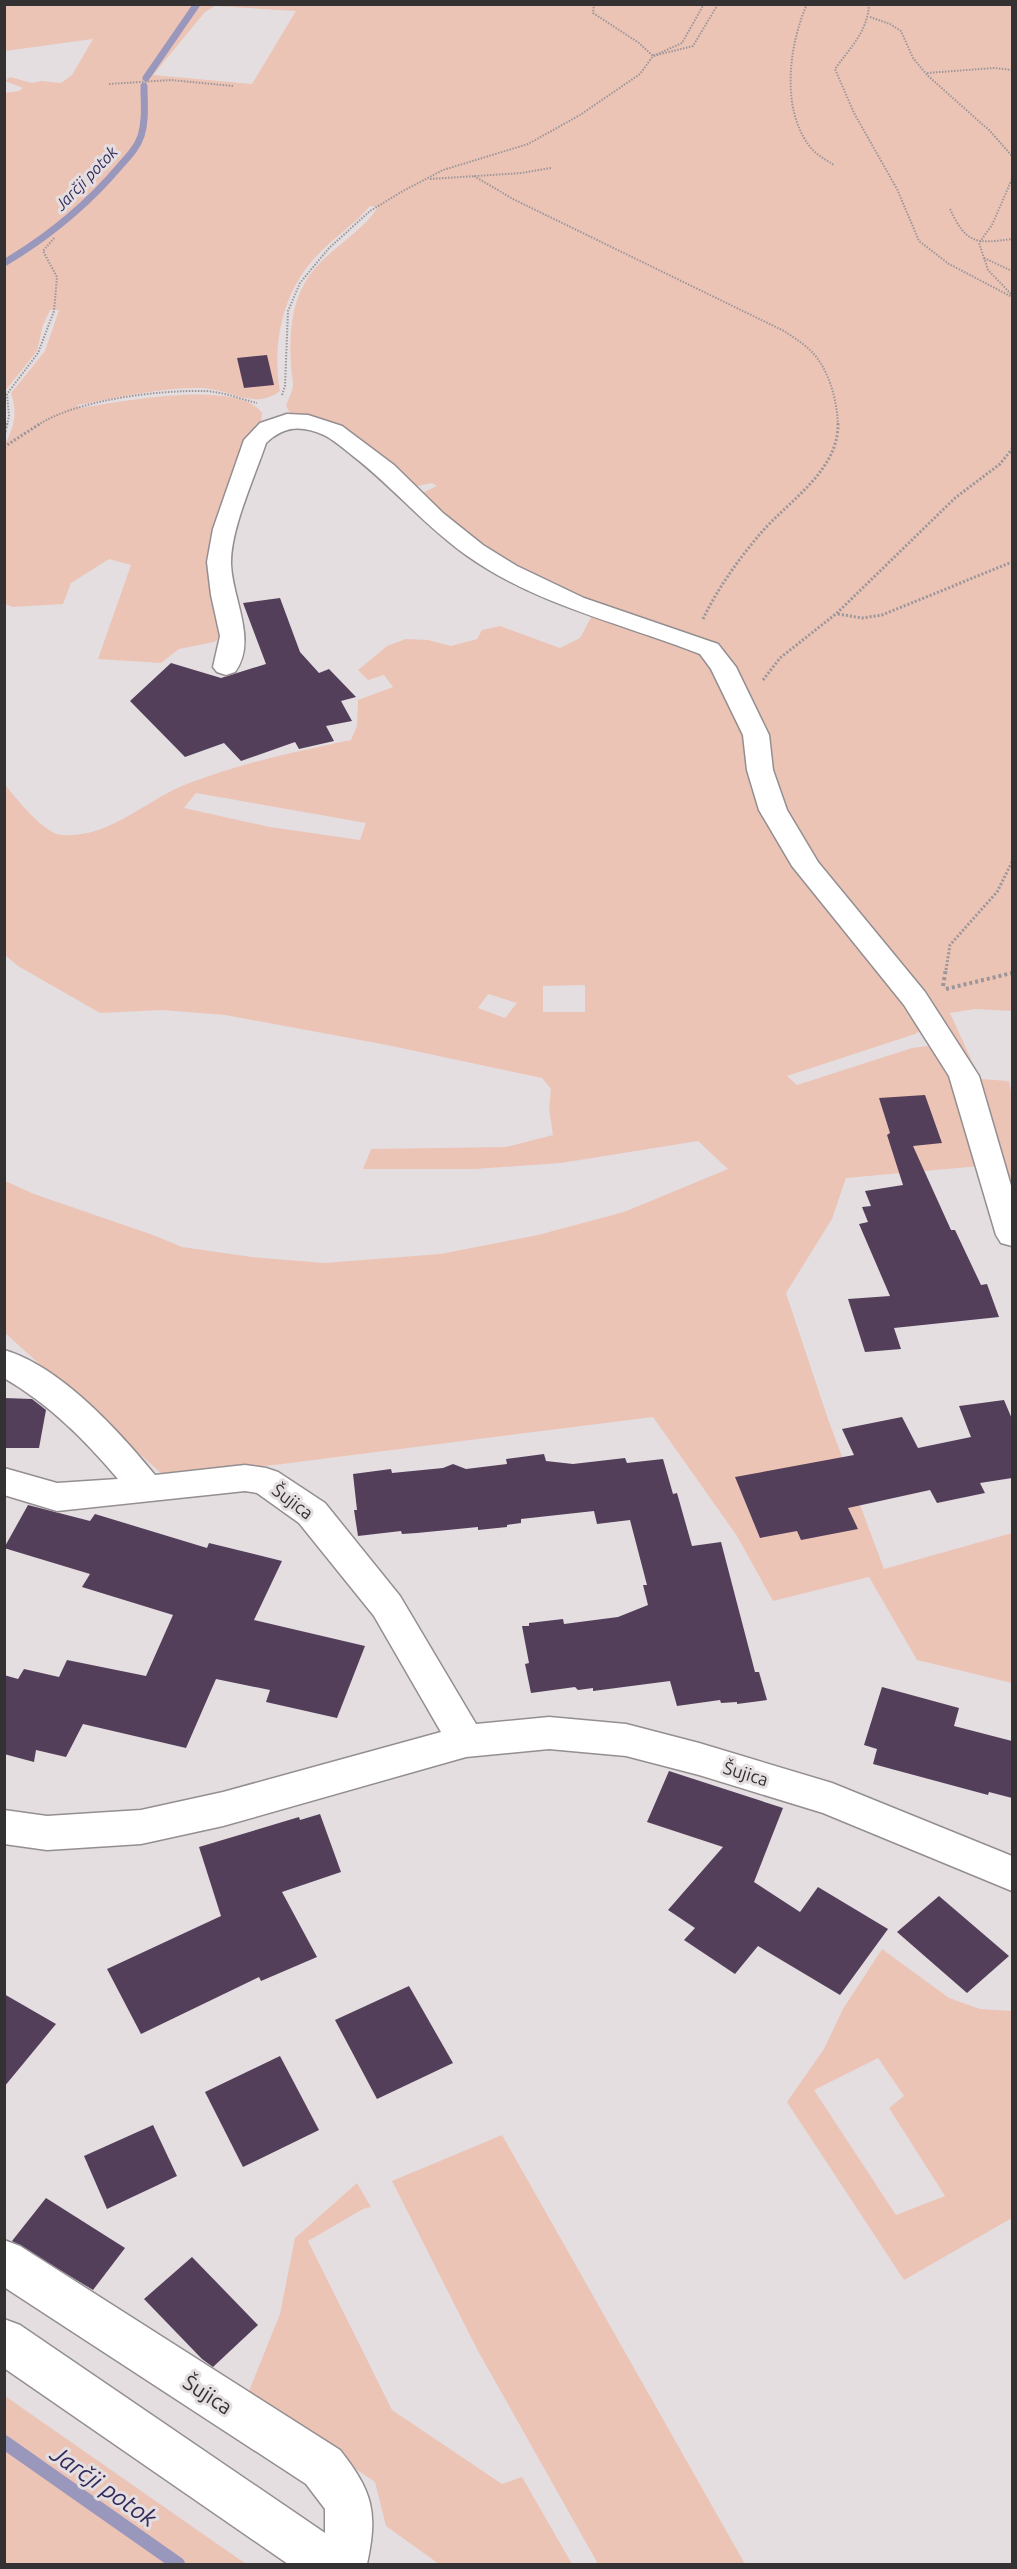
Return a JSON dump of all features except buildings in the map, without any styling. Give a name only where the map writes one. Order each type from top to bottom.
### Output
[{"type":"street","points":[[226,666],[233,636],[223,595],[219,562],[225,529],[255,440],[268,428],[287,421],[308,422],[334,431],[386,470],[435,518],[474,550],[508,571],[575,603],[709,649],[723,666],[756,735],[760,770],[773,810],[806,866],[915,999],[964,1076],[1012,1235]]},
{"type":"street","points":[[4,1362],[33,1377],[78,1414],[124,1461],[146,1488]]},
{"type":"street","name":"Šujica","points":[[4,1481],[57,1497],[244,1478],[266,1481],[312,1513],[387,1606],[466,1741]]},
{"type":"street","name":"Šujica","points":[[4,1827],[47,1833],[141,1827],[223,1809],[466,1741],[549,1733],[626,1740],[699,1759],[832,1799],[1012,1874]]},
{"type":"street","name":"Šujica","points":[[4,2261],[323,2467],[344,2492],[352,2519],[343,2565]]},
{"type":"street","points":[[4,2341],[329,2565]]},
{"type":"path","points":[[594,4],[593,13],[620,31],[635,37],[653,56]]},
{"type":"path","points":[[280,399],[285,386],[288,311],[300,284],[329,248],[370,211],[442,170],[528,144],[579,115],[640,74],[653,56],[682,43],[704,4]]},
{"type":"path","points":[[653,56],[693,46],[718,4]]},
{"type":"path","points":[[807,4],[802,12],[790,64],[794,105],[801,131],[811,148],[834,165]]},
{"type":"path","points":[[869,4],[870,17],[860,37],[836,69],[842,92],[868,142],[895,182],[919,242],[944,261],[1012,296]]},
{"type":"path","points":[[870,17],[896,27],[908,38],[914,59],[926,73],[989,130],[1012,156]]},
{"type":"path","points":[[926,73],[994,68],[1012,70]]},
{"type":"path","points":[[109,84],[155,79],[233,86]]},
{"type":"path","points":[[427,179],[474,177],[551,168]]},
{"type":"path","points":[[474,177],[513,199],[784,331],[811,351],[835,394],[838,424],[837,445],[823,467],[775,516],[710,604],[702,620],[700,635],[709,649]]},
{"type":"path","points":[[979,243],[992,225],[1012,179]]},
{"type":"path","points":[[950,209],[964,235],[979,243],[1012,239]]},
{"type":"path","points":[[4,436],[9,416],[7,394],[38,353],[54,311],[57,277],[44,251],[55,237]]},
{"type":"path","points":[[979,243],[988,270],[1012,296]]},
{"type":"path","points":[[983,258],[1012,271]]},
{"type":"path","points":[[4,447],[52,416],[82,406],[148,395],[205,391],[234,397]]},
{"type":"path","points":[[745,715],[765,677],[780,658],[837,614],[955,498],[1000,464],[1012,449]]},
{"type":"path","points":[[837,614],[862,618],[882,615],[1012,562]]},
{"type":"path","points":[[1012,862],[997,892],[950,945],[942,990],[1012,973]]},
{"type":"shaded area","points":[[5,5],[1012,5],[1012,1011],[975,1009],[950,1013],[980,1079],[1009,1081],[1012,1097],[1012,1204],[974,1082],[817,868],[781,809],[726,658],[582,603],[500,562],[420,494],[437,486],[432,483],[413,487],[290,413],[286,406],[293,384],[290,354],[291,331],[298,297],[317,266],[363,225],[378,207],[370,206],[320,253],[302,274],[294,289],[287,305],[279,339],[277,356],[280,391],[270,397],[251,399],[212,389],[170,389],[77,405],[80,408],[121,401],[204,394],[249,402],[262,413],[261,421],[239,456],[217,527],[226,632],[214,642],[179,649],[161,663],[98,659],[131,565],[109,559],[71,583],[63,604],[13,607],[5,604],[4,446],[14,420],[11,393],[45,351],[59,310],[50,310],[43,325],[37,351],[5,391],[5,93],[19,91],[23,88],[5,81],[10,77],[32,83],[41,81],[61,83],[72,75],[93,39],[5,51]],"holes":[[[215,6],[296,11],[252,84],[153,75],[205,12]]]},
{"type":"shaded area","points":[[593,614],[705,654],[749,735],[749,758],[913,1007],[922,1030],[915,1034],[787,1076],[797,1085],[912,1048],[926,1046],[937,1048],[946,1057],[980,1166],[846,1178],[832,1219],[786,1293],[828,1419],[884,1569],[1012,1533],[1012,1683],[917,1660],[869,1577],[773,1601],[737,1536],[653,1417],[274,1465],[163,1475],[5,1333],[5,1181],[34,1194],[182,1247],[252,1257],[324,1263],[440,1254],[538,1235],[624,1212],[728,1169],[698,1141],[561,1163],[475,1169],[363,1169],[371,1149],[506,1147],[553,1135],[549,1109],[551,1089],[542,1078],[387,1045],[225,1015],[162,1010],[100,1013],[18,966],[5,955],[5,785],[31,815],[55,833],[62,835],[97,831],[192,782],[270,758],[351,740],[357,726],[358,700],[393,687],[384,675],[368,680],[358,670],[387,646],[406,639],[428,640],[451,646],[477,639],[482,630],[500,626],[560,648],[580,638]],"holes":[[[196,793],[366,823],[360,840],[270,827],[184,808]],[[585,985],[585,1012],[543,1012],[543,986]],[[488,994],[517,1003],[505,1018],[478,1008]]]},
{"type":"shaded area","points":[[882,1949],[949,1998],[980,2009],[1012,2011],[1012,2218],[904,2280],[787,2102],[824,2049],[843,2009]],"holes":[[[878,2058],[904,2096],[889,2108],[945,2196],[896,2215],[814,2090]]]},
{"type":"shaded area","points":[[502,2135],[745,2564],[598,2564],[478,2351],[392,2181]]},
{"type":"shaded area","points":[[357,2183],[371,2207],[363,2209],[308,2241],[392,2410],[502,2484],[522,2477],[572,2564],[439,2564],[386,2526],[375,2482],[247,2396],[280,2314],[295,2238]]},
{"type":"shaded area","points":[[5,2396],[246,2564],[5,2564]]},
{"type":"waterway","name":"Jarčji potok","points":[[146,78],[197,4]]},
{"type":"waterway","name":"Jarčji potok","points":[[4,263],[66,219],[94,194],[132,152],[143,130],[144,86]]},
{"type":"waterway","name":"Jarčji potok","points":[[4,2442],[178,2564]]}]
